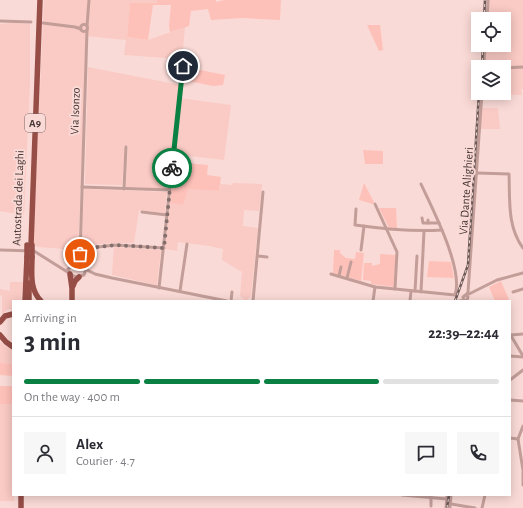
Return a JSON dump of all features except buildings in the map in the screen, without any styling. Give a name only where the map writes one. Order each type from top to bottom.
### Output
[{"type":"highway","name":"Autostrada dei Laghi","points":[[29,300],[36,0]]},
{"type":"highway","name":"Autostrada dei Laghi","points":[[30,245],[40,0]]},
{"type":"highway","name":"Autostrada dei Laghi","points":[[24,300],[26,270],[30,257]]},
{"type":"highway","points":[[30,257],[32,285],[34,293],[39,300]]},
{"type":"highway","points":[[69,273],[71,297]]},
{"type":"highway","points":[[71,297],[74,280],[81,276]]},
{"type":"highway","points":[[0,322],[5,316],[12,314]]},
{"type":"highway","points":[[1,336],[7,340],[12,340]]},
{"type":"highway","points":[[1,336],[12,346]]},
{"type":"highway","points":[[17,508],[18,496]]},
{"type":"highway","points":[[21,496],[21,508]]},
{"type":"street","points":[[43,23],[84,28],[88,20],[89,0]]},
{"type":"street","points":[[487,12],[488,0]]},
{"type":"street","points":[[0,21],[31,22]]},
{"type":"street","name":"Via Isonzo","points":[[72,266],[78,262],[81,249],[88,35],[84,28]]},
{"type":"street","points":[[159,288],[168,216],[183,66]]},
{"type":"street","points":[[511,68],[523,67]]},
{"type":"street","name":"Via Dante Alighieri","points":[[468,295],[482,100]]},
{"type":"street","points":[[124,189],[126,147]]},
{"type":"street","points":[[477,173],[509,174],[513,230],[517,240],[523,248]]},
{"type":"street","points":[[331,274],[375,287],[454,295],[457,288],[447,239],[421,184]]},
{"type":"street","points":[[82,187],[170,190]]},
{"type":"street","points":[[252,300],[258,256],[263,192]]},
{"type":"street","points":[[375,204],[397,252],[395,289]]},
{"type":"street","points":[[356,209],[355,225],[386,229],[424,231],[442,230]]},
{"type":"street","points":[[142,212],[168,216]]},
{"type":"street","points":[[422,218],[423,223],[428,221],[439,223]]},
{"type":"street","points":[[361,250],[364,226]]},
{"type":"street","points":[[421,292],[424,231]]},
{"type":"street","points":[[178,291],[187,244]]},
{"type":"street","points":[[81,249],[115,245],[164,248]]},
{"type":"street","points":[[0,250],[34,251],[69,273],[81,276],[96,274]]},
{"type":"street","points":[[258,256],[267,257]]},
{"type":"street","points":[[415,291],[417,256]]},
{"type":"street","name":"Via Isonzo","points":[[80,257],[84,268],[81,276]]},
{"type":"street","points":[[347,278],[351,262]]},
{"type":"street","points":[[58,266],[84,268],[96,274],[222,300]]},
{"type":"street","points":[[69,273],[68,268],[72,266]]},
{"type":"street","points":[[339,276],[341,267]]},
{"type":"street","points":[[468,295],[497,280],[523,273]]},
{"type":"street","points":[[373,300],[375,287]]},
{"type":"street","points":[[513,292],[523,289]]},
{"type":"street","points":[[410,300],[411,291]]},
{"type":"street","points":[[231,300],[232,292]]},
{"type":"street","points":[[511,334],[523,334]]},
{"type":"street","points":[[511,336],[523,357]]},
{"type":"street","points":[[511,356],[523,357]]},
{"type":"street","points":[[511,379],[522,373]]},
{"type":"street","points":[[511,400],[523,401]]},
{"type":"street","points":[[523,426],[518,439],[523,471],[523,485]]},
{"type":"street","points":[[511,438],[518,439]]},
{"type":"street","points":[[416,496],[431,498],[447,497],[446,508]]},
{"type":"street","points":[[452,496],[450,506],[475,508]]},
{"type":"street","points":[[482,508],[485,496]]},
{"type":"street","points":[[431,498],[431,506]]},
{"type":"shaded area","points":[[44,0],[157,0],[157,3],[130,3],[127,37],[148,40],[185,27],[182,59],[124,55],[126,40],[87,36],[78,250],[38,247],[33,245]]},
{"type":"shaded area","points":[[157,0],[216,0],[216,2],[224,0],[281,0],[280,20],[242,18],[211,20],[208,9],[191,11],[189,26],[170,32],[169,26],[171,5],[153,5],[148,40],[127,37],[130,3],[157,3]]},
{"type":"shaded area","points":[[488,0],[523,0],[522,95],[511,95],[511,60],[484,60],[485,52],[511,52],[511,12],[487,12]]},
{"type":"shaded area","points":[[0,24],[30,24],[30,81],[24,215],[0,211]]},
{"type":"shaded area","points":[[367,25],[380,25],[383,50],[379,51]]},
{"type":"shaded area","points":[[88,67],[180,85],[179,98],[231,105],[224,160],[172,154],[169,189],[126,187],[128,146],[125,146],[122,185],[85,184]]},
{"type":"shaded area","points":[[185,67],[225,75],[223,85],[213,86],[183,80]]},
{"type":"shaded area","points":[[481,108],[498,108],[500,129],[480,129]]},
{"type":"shaded area","points":[[363,150],[383,151],[383,164],[365,164]]},
{"type":"shaded area","points":[[175,162],[208,165],[207,175],[221,177],[219,191],[188,189],[183,205],[170,203]]},
{"type":"shaded area","points":[[233,183],[262,184],[259,211],[244,210],[243,226],[258,228],[251,296],[247,300],[240,296],[242,272],[222,260],[223,249],[178,242],[177,251],[165,249],[170,203],[183,205],[188,189],[219,191],[220,184],[232,185]]},
{"type":"shaded area","points":[[364,183],[374,202],[373,204],[359,200]]},
{"type":"shaded area","points":[[84,189],[167,192],[165,213],[139,210],[134,243],[112,243],[82,246]]},
{"type":"shaded area","points":[[379,208],[396,208],[397,228],[389,228]]},
{"type":"shaded area","points":[[114,247],[161,250],[157,285],[112,275]]},
{"type":"shaded area","points":[[334,250],[340,250],[340,253],[346,258],[355,259],[356,252],[364,253],[361,281],[333,273]]},
{"type":"shaded area","points":[[380,254],[396,255],[394,287],[371,284],[371,281],[363,280],[364,263],[372,263],[372,266],[380,264]]},
{"type":"shaded area","points":[[429,261],[451,262],[454,278],[427,277]]},
{"type":"shaded area","points":[[501,281],[509,300],[495,300],[489,287]]},
{"type":"shaded area","points":[[10,282],[23,282],[21,300],[12,300],[12,309],[8,309],[2,314],[2,296],[0,295],[0,289],[10,291]]},
{"type":"shaded area","points":[[0,342],[12,350],[12,364],[0,363]]},
{"type":"shaded area","points":[[0,363],[12,364],[12,376],[0,375]]},
{"type":"shaded area","points":[[0,386],[12,386],[12,404],[0,404]]},
{"type":"shaded area","points":[[0,404],[12,404],[12,496],[14,496],[14,501],[0,501]]},
{"type":"railway","points":[[484,12],[485,0]]},
{"type":"railway","points":[[482,60],[483,52]]},
{"type":"railway","points":[[455,300],[468,265],[479,100]]},
{"type":"railway","points":[[447,508],[449,496]]},
{"type":"way so far","points":[[80,254],[81,249],[115,245],[164,248],[172,168]]},
{"type":"route","points":[[172,168],[183,66]]}]
